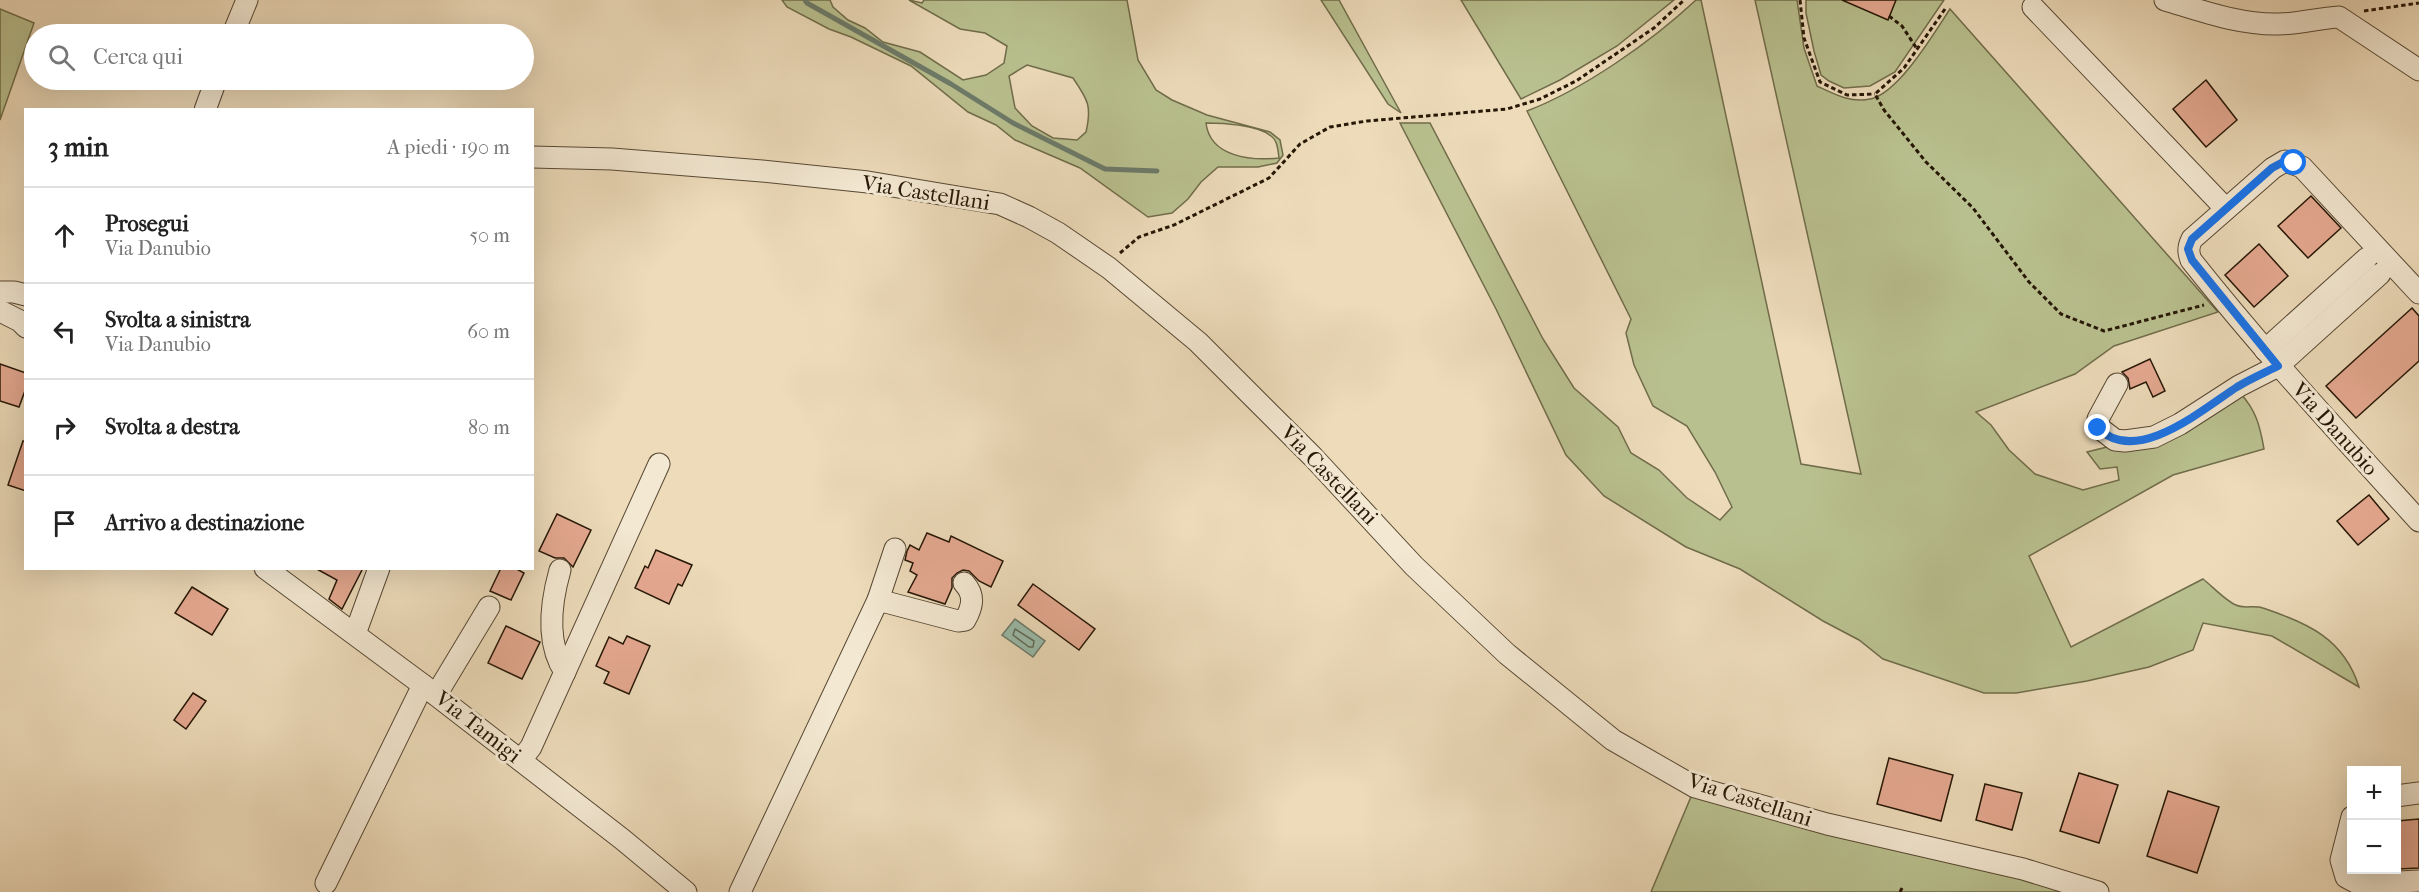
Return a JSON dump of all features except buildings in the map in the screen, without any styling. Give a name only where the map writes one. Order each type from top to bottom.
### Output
[{"type":"street","points":[[237,24],[247,0]]},
{"type":"street","points":[[2165,0],[2238,21],[2257,23],[2280,24],[2339,17],[2419,70]]},
{"type":"street","points":[[2033,7],[2226,209]]},
{"type":"street","points":[[205,108],[212,90]]},
{"type":"street","name":"Via Castellani","points":[[534,157],[612,159],[762,171],[868,182],[999,204],[1058,232],[1106,266],[1198,342],[1313,457],[1414,566],[1507,654],[1613,740],[1695,787],[1827,824],[2023,869],[2098,892]]},
{"type":"street","name":"Via Danubio","points":[[2419,293],[2302,166],[2285,161],[2278,164],[2192,239],[2188,249],[2192,260],[2271,358],[2419,521]]},
{"type":"street","points":[[2117,384],[2098,419],[2098,428],[2115,440],[2136,441],[2154,437],[2180,424],[2239,386],[2374,266]]},
{"type":"street","points":[[0,292],[24,294]]},
{"type":"street","points":[[0,311],[24,325]]},
{"type":"street","points":[[521,760],[531,747],[659,464]]},
{"type":"street","points":[[740,892],[878,600],[895,549]]},
{"type":"street","name":"Via Tamigi","points":[[267,570],[430,690],[622,839],[686,892]]},
{"type":"street","points":[[355,634],[378,570]]},
{"type":"street","points":[[560,570],[552,600],[552,633],[557,660],[565,672]]},
{"type":"street","points":[[878,600],[958,621],[965,620],[972,603],[970,590],[964,582]]},
{"type":"street","points":[[326,882],[430,690],[489,607]]},
{"type":"street","points":[[2401,796],[2419,794]]},
{"type":"street","points":[[2351,820],[2341,860],[2346,877],[2359,884],[2419,880]]},
{"type":"path","points":[[1106,266],[1139,237],[1174,225],[1269,178],[1300,144],[1316,133],[1330,127],[1367,121],[1507,109],[1540,99],[1576,81],[1654,28],[1684,0]]},
{"type":"path","points":[[1800,0],[1804,39],[1820,82],[1847,95],[1875,94],[1904,68],[1945,9]]},
{"type":"path","points":[[2339,17],[2419,3]]},
{"type":"path","points":[[1889,16],[1902,26],[1917,49]]},
{"type":"path","points":[[1875,94],[1884,110],[1926,162],[1973,208],[2029,282],[2061,314],[2104,331],[2223,300]]},
{"type":"path","points":[[1900,892],[1903,886]]},
{"type":"green space","points":[[782,0],[830,0],[833,7],[848,20],[865,28],[883,42],[920,52],[963,80],[986,75],[1004,63],[1007,46],[985,33],[960,29],[909,0],[922,3],[924,0],[1127,0],[1138,60],[1156,90],[1172,100],[1207,115],[1270,132],[1280,140],[1283,155],[1277,163],[1258,167],[1218,167],[1172,213],[1148,217],[1080,168],[1015,140],[996,125],[968,112],[911,66],[829,29],[787,7]],"holes":[[[1027,65],[1073,78],[1085,98],[1089,116],[1086,132],[1077,140],[1053,138],[1032,126],[1015,108],[1009,76]],[[1206,123],[1240,125],[1265,132],[1275,141],[1279,158],[1256,159],[1223,150],[1209,134]]]},
{"type":"green space","points":[[1321,0],[1339,0],[1401,113],[1388,104]]},
{"type":"green space","points":[[1461,0],[1674,0],[1617,46],[1560,80],[1521,99]]},
{"type":"green space","points":[[1696,0],[1701,0],[1801,464],[1861,474],[1755,0],[1797,0],[1804,48],[1817,86],[1842,97],[1856,100],[1881,95],[1892,86],[1915,61],[1950,9],[2218,312],[2114,346],[2075,374],[1976,412],[1991,425],[2009,450],[2035,474],[2083,490],[2119,480],[2117,467],[2100,469],[2087,452],[2107,447],[2240,393],[2254,412],[2264,449],[2173,475],[2029,556],[2071,647],[2203,579],[2236,605],[2260,607],[2295,620],[2322,635],[2344,657],[2359,687],[2272,636],[2203,623],[2193,650],[2149,667],[2087,681],[2016,693],[1984,693],[1883,659],[1859,640],[1823,621],[1740,569],[1686,547],[1604,496],[1566,455],[1496,309],[1400,123],[1430,123],[1543,339],[1574,388],[1618,427],[1631,453],[1659,470],[1687,498],[1720,520],[1732,507],[1715,472],[1687,426],[1653,406],[1634,365],[1626,333],[1631,319],[1527,111],[1549,102],[1616,63],[1659,32]]},
{"type":"green space","points":[[1806,0],[1944,0],[1895,72],[1870,86],[1844,88],[1821,75],[1806,13]]},
{"type":"green space","points":[[0,9],[34,23],[24,24],[24,52],[0,120]]},
{"type":"green space","points":[[1693,792],[2083,892],[1651,892]]},
{"type":"water","points":[[1015,619],[1045,641],[1033,657],[1002,635]]},
{"type":"waterway","points":[[805,0],[951,84],[1013,123],[1105,169],[1157,171]]},
{"type":"route","points":[[2098,428],[2115,440],[2136,441],[2154,437],[2180,424],[2239,386],[2278,366],[2192,260],[2188,249],[2192,239],[2272,168],[2285,161],[2294,163]]}]
